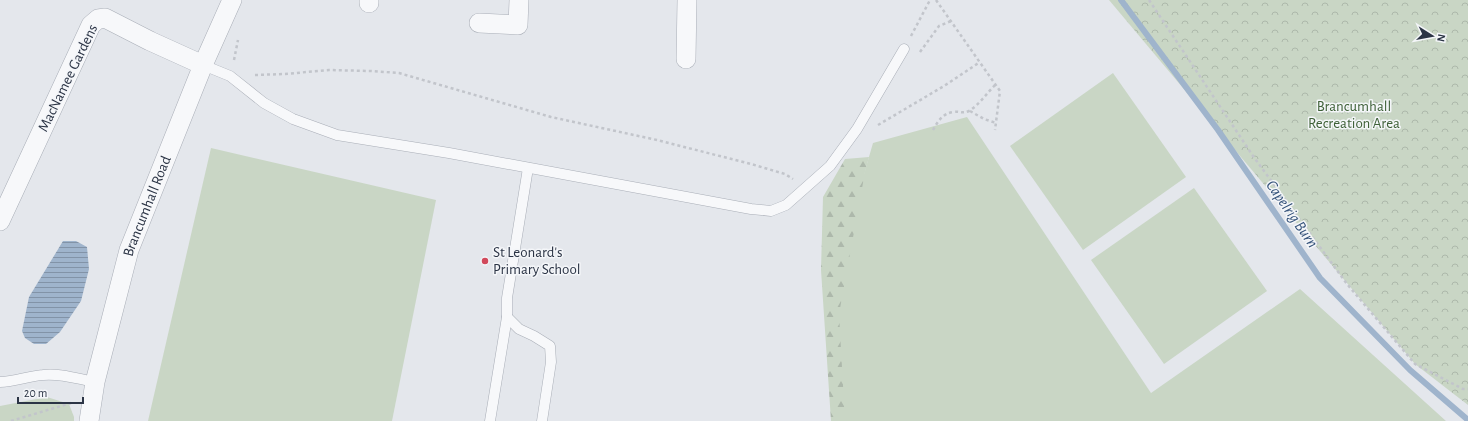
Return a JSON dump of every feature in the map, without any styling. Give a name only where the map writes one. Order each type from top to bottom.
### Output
[{"type":"street","name":"Brancumhall Road","points":[[89,421],[95,382],[129,250],[203,65],[232,0]]},
{"type":"street","points":[[479,23],[518,25],[519,0]]},
{"type":"street","points":[[686,0],[686,59]]},
{"type":"street","name":"MacNamee Gardens","points":[[0,221],[91,25],[98,19],[105,18],[150,41],[203,65]]},
{"type":"lane","points":[[203,65],[230,76],[264,103],[293,120],[337,135],[449,153],[751,209],[771,211],[786,205],[830,166],[857,129],[904,49]]},
{"type":"lane","points":[[490,421],[507,317],[507,298],[528,168]]},
{"type":"lane","points":[[507,317],[519,329],[550,346],[551,362],[542,421]]},
{"type":"lane","points":[[0,382],[9,382],[44,375],[57,375],[95,382]]},
{"type":"path","points":[[904,49],[930,0]]},
{"type":"path","points":[[936,0],[1000,91],[995,130]]},
{"type":"path","points":[[1149,0],[1253,156],[1347,284],[1415,364],[1463,389],[1468,389]]},
{"type":"path","points":[[874,128],[944,86],[980,62]]},
{"type":"path","points":[[230,76],[285,74],[330,70],[399,73],[551,117],[657,140],[751,164],[784,174],[806,187]]},
{"type":"path","points":[[933,130],[941,117],[954,112],[962,114],[970,111],[995,85]]},
{"type":"path","points":[[970,111],[984,119],[996,123]]},
{"type":"path","points":[[11,421],[76,402]]},
{"type":"green space","name":"Brancumhall Recreation Area","points":[[1109,0],[1468,0],[1468,405],[1415,364]]},
{"type":"green space","points":[[1113,73],[1186,177],[1083,250],[1010,146]]},
{"type":"green space","points":[[967,117],[1151,393],[1300,289],[1446,421],[832,421],[827,303],[873,143]]},
{"type":"green space","points":[[211,148],[436,200],[392,421],[148,421]]},
{"type":"green space","points":[[869,157],[839,314],[845,421],[831,421],[821,270],[823,197],[845,159]]},
{"type":"green space","points":[[1194,188],[1267,291],[1164,364],[1091,260]]},
{"type":"green space","points":[[47,397],[69,404],[74,421],[0,421],[0,406]]},
{"type":"water","points":[[63,241],[76,241],[87,247],[89,269],[81,301],[60,332],[46,344],[34,344],[25,338],[22,331],[29,297]]},
{"type":"waterway","name":"Capelrig Burn","points":[[1121,0],[1218,130],[1320,278],[1410,370],[1468,420]]},
{"type":"place","name":"St Leonard's Primary School","points":[[485,261]]}]
